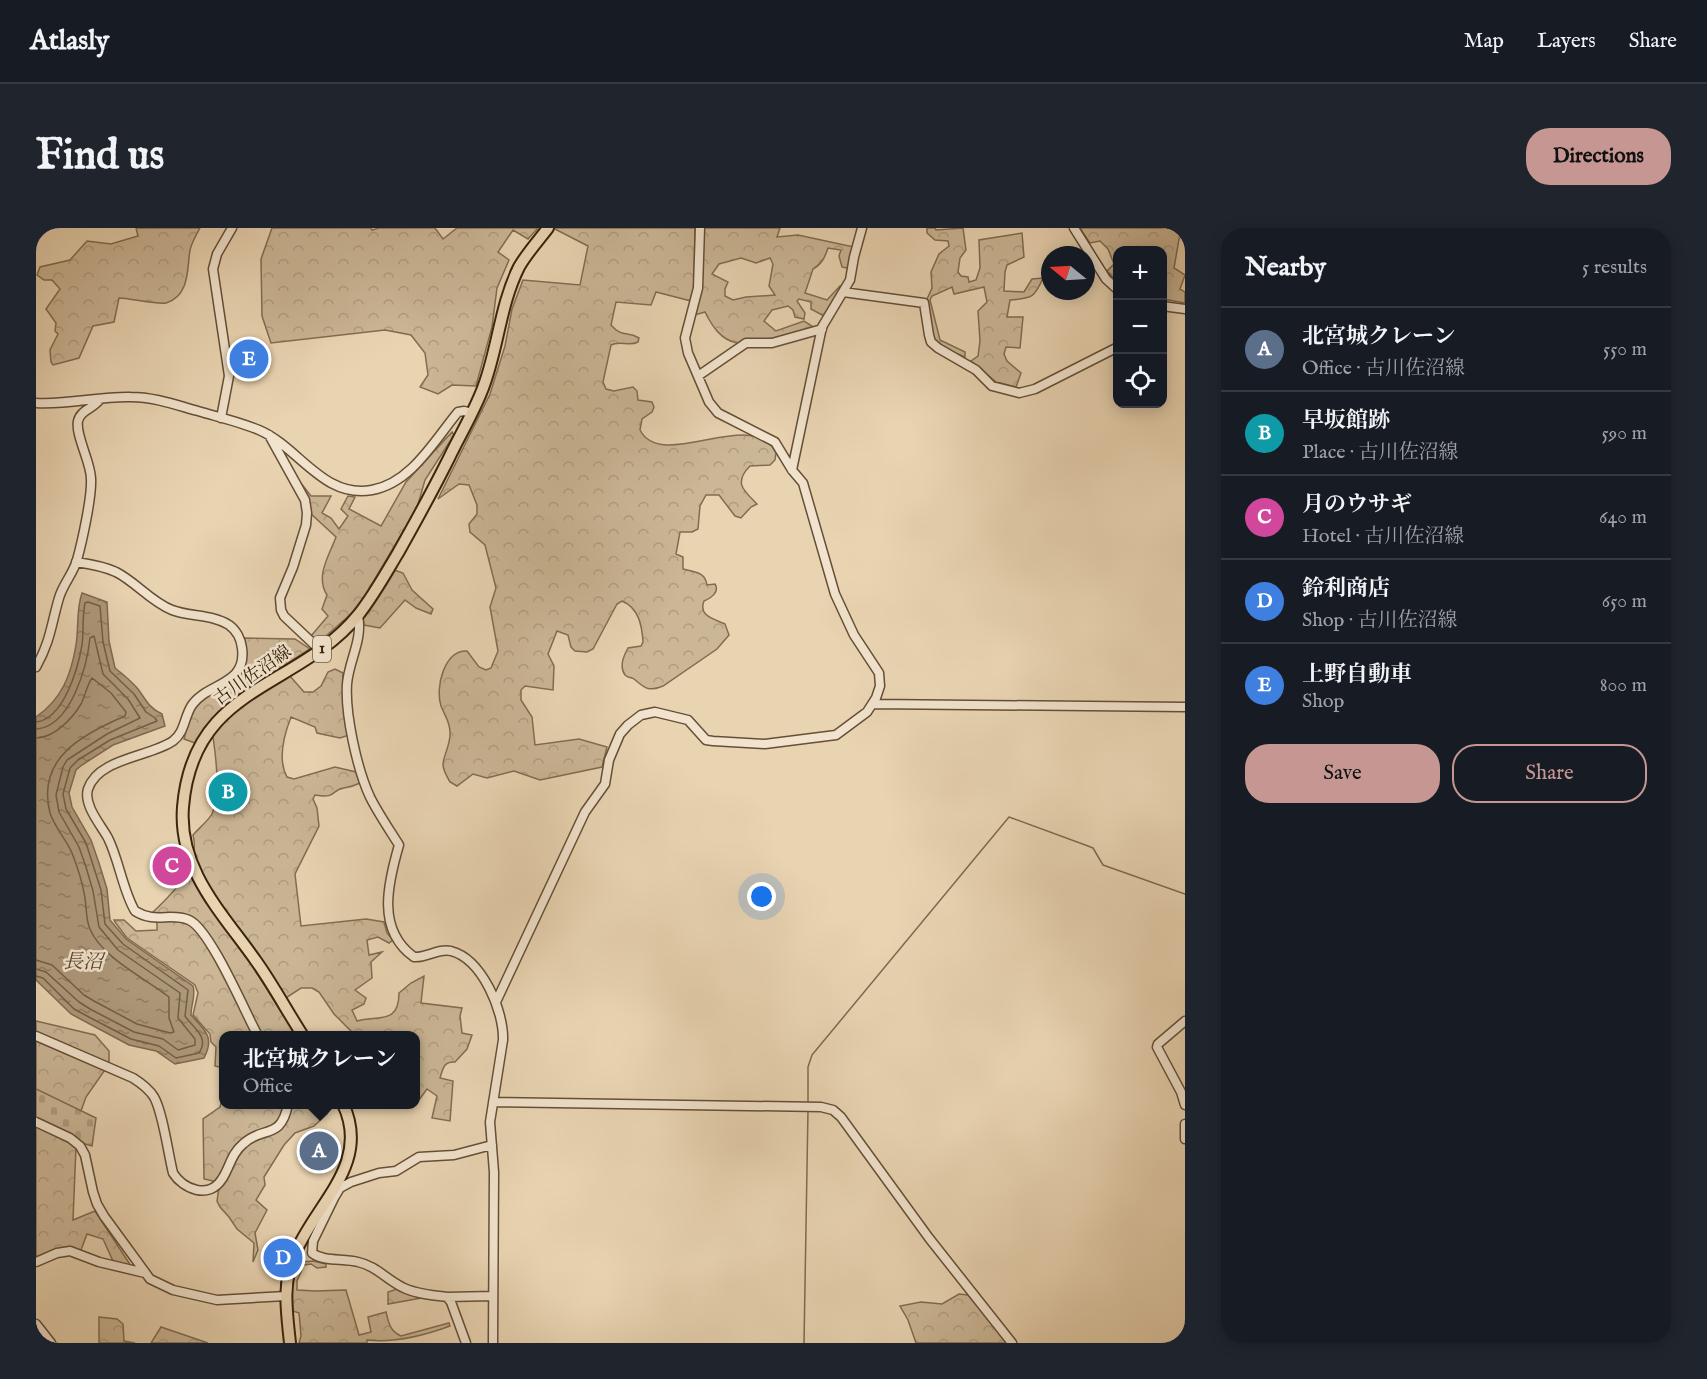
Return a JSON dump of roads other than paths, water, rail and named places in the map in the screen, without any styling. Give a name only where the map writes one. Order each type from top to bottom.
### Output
[{"type":"main road","name":"古川佐沼線","points":[[300,1031],[199,880],[187,852],[182,824],[189,775],[194,760],[216,723],[242,699],[320,650],[358,616],[377,589],[421,513],[472,413],[491,367],[514,279],[521,265],[548,228]]},
{"type":"main road","points":[[290,1343],[286,1296],[288,1275],[294,1255],[332,1196],[344,1170],[350,1152],[351,1126],[345,1109]]},
{"type":"street","points":[[221,418],[229,376],[213,268],[217,254],[232,228]]},
{"type":"street","points":[[496,1002],[585,812],[605,784],[609,760],[620,734],[636,718],[648,712],[655,712],[688,720],[706,740],[765,744],[836,735],[874,704],[880,686],[879,673],[854,635],[835,594],[806,487],[792,470],[775,442],[718,413],[709,402],[688,353],[685,338],[698,288],[699,228]]},
{"type":"street","points":[[792,470],[822,329],[852,275],[862,228]]},
{"type":"street","points":[[1074,228],[1106,279],[1113,285]]},
{"type":"street","points":[[843,292],[924,303],[931,342],[976,370],[992,386],[1019,393],[1035,389],[1113,350]]},
{"type":"street","points":[[1167,307],[1185,309]]},
{"type":"street","points":[[698,376],[746,343],[772,343],[822,329]]},
{"type":"street","points":[[36,403],[143,398],[221,418],[268,435],[290,449],[330,484],[349,490],[370,490],[390,485],[411,469],[458,412],[472,413]]},
{"type":"street","points":[[36,667],[51,636],[62,587],[76,562],[92,480],[78,423],[82,413],[94,406],[100,399]]},
{"type":"street","points":[[268,435],[305,500],[307,513],[306,525],[293,567],[280,598],[281,610],[320,650]]},
{"type":"street","points":[[76,562],[95,564],[115,571],[162,606],[176,612],[222,621],[236,632],[242,643],[243,657],[239,670],[230,679],[193,704],[177,738],[163,746],[136,754],[98,775],[92,780],[87,793],[92,810],[110,842],[135,911],[158,919],[180,918],[196,924],[212,946],[256,1031]]},
{"type":"street","points":[[358,616],[359,640],[349,671],[347,702],[364,782],[370,798],[399,845],[388,901],[389,923],[394,934],[414,957],[447,951],[463,957],[482,976],[496,1002],[503,1033],[490,1122],[493,1343]]},
{"type":"street","points":[[874,704],[1185,707]]},
{"type":"street","points":[[1185,1021],[1157,1047],[1178,1085],[1185,1105]]},
{"type":"street","points":[[36,1036],[133,1078],[146,1088],[159,1108],[173,1173],[179,1182],[193,1190],[206,1190],[216,1186],[223,1178],[231,1158],[241,1146],[258,1135],[275,1130],[282,1123],[286,1109]]},
{"type":"street","points":[[493,1102],[827,1107],[841,1117],[929,1238],[1012,1343]]},
{"type":"street","points":[[36,1122],[70,1138],[80,1146],[85,1155],[98,1204],[144,1273]]},
{"type":"street","points":[[1185,1124],[1185,1139]]},
{"type":"street","points":[[492,1145],[454,1155],[419,1157],[396,1171],[379,1173],[340,1188],[332,1196],[313,1241],[312,1253],[322,1258],[358,1262],[380,1271],[407,1289],[447,1296],[493,1296]]},
{"type":"street","points":[[36,1262],[57,1253],[70,1251],[99,1262],[144,1273],[165,1287],[217,1300],[286,1296]]},
{"type":"street","points":[[447,1296],[452,1302],[466,1343]]},
{"type":"street","points":[[36,1324],[51,1343]]},
{"type":"water","name":"長沼","points":[[82,593],[107,602],[109,641],[115,668],[135,686],[151,706],[162,714],[165,726],[113,745],[76,770],[69,793],[72,807],[91,840],[99,863],[107,889],[110,920],[126,939],[193,986],[191,1015],[207,1034],[209,1045],[204,1058],[175,1064],[156,1051],[129,1045],[71,1014],[36,980],[36,717],[53,702],[68,676],[76,645]]},
{"type":"waterway","points":[[808,1102],[808,1067],[812,1055],[1009,817],[1093,848],[1103,865],[1185,894]]},
{"type":"waterway","points":[[804,1343],[808,1110]]},
{"type":"place","name":"上野自動車","points":[[249,359]]},
{"type":"place","name":"早坂館跡","points":[[228,792]]},
{"type":"place","name":"月のウサギ","points":[[172,866]]},
{"type":"place","name":"北宮城クレーン","points":[[319,1151]]},
{"type":"place","name":"鈴利商店","points":[[283,1258]]}]
